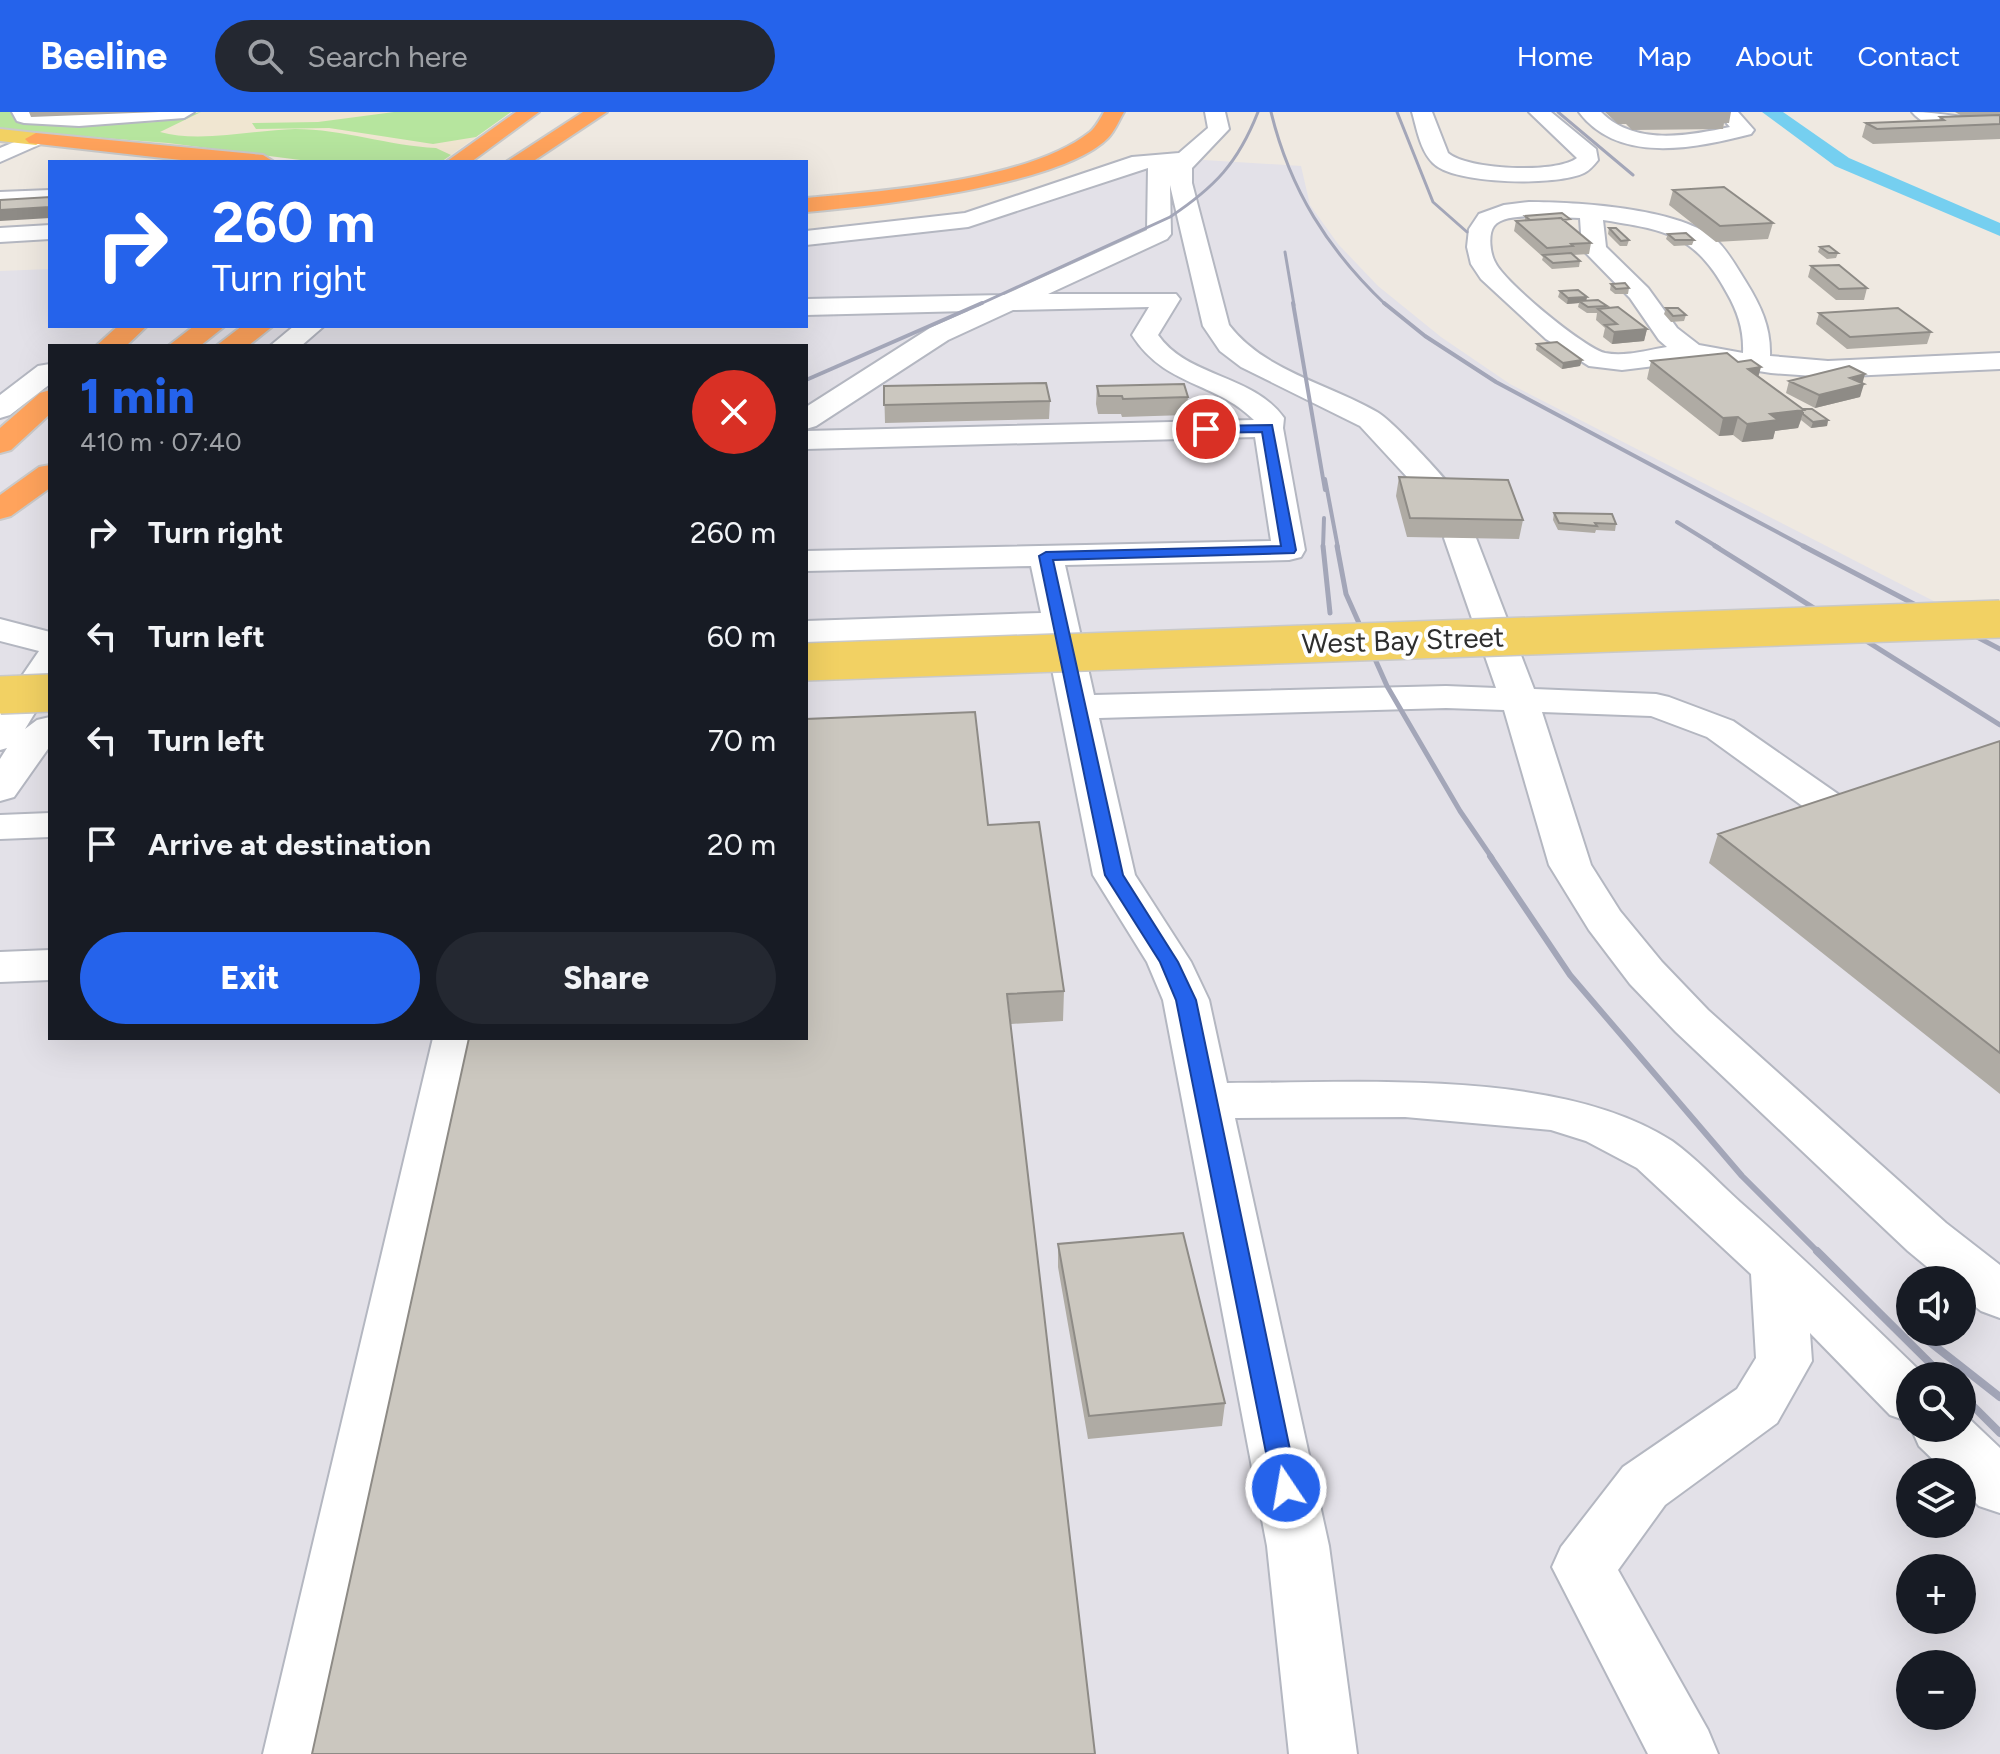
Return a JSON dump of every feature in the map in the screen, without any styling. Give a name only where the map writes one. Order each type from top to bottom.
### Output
[{"type":"highway","points":[[460,160],[529,112]]},
{"type":"highway","points":[[494,160],[563,112]]},
{"type":"highway","points":[[520,160],[597,112]]},
{"type":"highway","points":[[808,205],[934,191],[1016,172],[1072,152],[1090,142],[1107,129],[1114,112]]},
{"type":"highway","points":[[14,139],[167,160]]},
{"type":"highway","points":[[14,139],[241,160]]},
{"type":"highway","points":[[112,344],[132,328]]},
{"type":"highway","points":[[185,344],[209,328]]},
{"type":"highway","points":[[233,344],[257,328]]},
{"type":"highway","points":[[0,444],[48,386]]},
{"type":"highway","points":[[0,471],[48,438]]},
{"type":"highway","points":[[0,509],[48,475]]},
{"type":"main road","name":"West Bay Street","points":[[808,662],[2000,619]]},
{"type":"main road","points":[[0,695],[48,693]]},
{"type":"street","points":[[22,112],[24,117],[56,120],[182,113]]},
{"type":"street","points":[[1215,112],[1219,129],[1185,159],[1181,168],[1181,183],[1216,326],[1230,345],[1251,361],[1370,420],[1443,497]]},
{"type":"street","points":[[1422,112],[1440,158],[1448,165],[1464,169],[1544,173],[1577,168],[1587,160],[1588,154],[1539,112]]},
{"type":"street","points":[[1589,112],[1609,130],[1645,140],[1701,140],[1744,130],[1727,112]]},
{"type":"street","points":[[1922,112],[1940,122],[1958,126],[2000,126]]},
{"type":"street","points":[[0,156],[14,139]]},
{"type":"street","points":[[808,238],[968,220],[1140,162],[1185,159]]},
{"type":"street","points":[[808,419],[939,334],[1159,234],[1159,160]]},
{"type":"street","points":[[0,199],[48,197]]},
{"type":"street","points":[[1756,362],[1753,319],[1707,245],[1652,210],[1591,212],[1538,209],[1499,212],[1483,224],[1479,253],[1484,267],[1545,324],[1590,358],[1617,362],[1692,353],[1756,362],[1802,368],[1855,369],[2000,361]]},
{"type":"street","points":[[1591,212],[1594,249],[1639,293],[1668,334],[1692,353]]},
{"type":"street","points":[[0,235],[48,232]]},
{"type":"street","points":[[808,307],[1167,299],[1145,335],[1149,344],[1174,362],[1250,401],[1269,418],[1268,428],[1289,550],[808,561]]},
{"type":"street","points":[[287,344],[308,328]]},
{"type":"street","points":[[0,409],[48,385]]},
{"type":"street","points":[[808,440],[1268,428]]},
{"type":"street","points":[[1460,538],[1519,699],[1570,865],[1604,920],[1646,973],[1692,1021],[1927,1237],[2000,1296]]},
{"type":"street","points":[[1046,556],[1114,875],[1169,962],[1186,1000],[1298,1546],[1323,1754]]},
{"type":"street","points":[[808,632],[1060,623]]},
{"type":"street","points":[[0,630],[48,642]]},
{"type":"street","points":[[0,738],[48,662]]},
{"type":"street","points":[[1078,707],[1433,697],[1656,705],[1720,729],[1844,817]]},
{"type":"street","points":[[0,789],[29,744],[48,730]]},
{"type":"street","points":[[0,827],[48,825]]},
{"type":"street","points":[[0,967],[48,965]]},
{"type":"street","points":[[297,1754],[457,1040]]},
{"type":"street","points":[[1207,1101],[1405,1100],[1552,1112],[1604,1128],[1655,1155],[1777,1265],[1896,1384]]},
{"type":"street","points":[[1684,1754],[1583,1567],[1644,1486],[1757,1406],[1784,1361],[1777,1265]]},
{"type":"street","points":[[1954,1442],[2000,1487]]},
{"type":"shaded area","points":[[0,112],[511,112],[444,160],[300,160],[153,142],[0,130]]},
{"type":"shaded area","points":[[1140,156],[1301,166],[1310,205],[1338,244],[1378,286],[1441,337],[1510,384],[2000,635],[2000,1754],[0,1754],[0,271],[48,269],[48,328],[808,328],[808,233],[962,216]]},
{"type":"green space","points":[[0,112],[12,112],[17,119],[104,124],[157,122],[201,112],[160,132],[209,136],[313,130],[436,148],[451,155],[444,160],[300,160],[168,143],[0,130]]},
{"type":"green space","points":[[394,112],[511,112],[476,137],[433,144],[329,128],[256,129],[252,123],[318,122]]},
{"type":"building","points":[[2000,115],[2000,124],[1877,129],[1866,123],[1944,120],[1940,117]]},
{"type":"building","points":[[1724,187],[1773,223],[1720,226],[1673,190]]},
{"type":"building","points":[[48,197],[48,207],[0,210],[0,200]]},
{"type":"building","points":[[1562,213],[1570,219],[1530,220],[1525,216]]},
{"type":"building","points":[[1561,218],[1591,243],[1547,248],[1516,221]]},
{"type":"building","points":[[1609,228],[1616,228],[1629,240],[1621,241]]},
{"type":"building","points":[[1686,233],[1694,240],[1675,240],[1668,234]]},
{"type":"building","points":[[1829,246],[1838,253],[1829,253],[1820,247]]},
{"type":"building","points":[[1571,253],[1580,261],[1553,263],[1543,255]]},
{"type":"building","points":[[1839,265],[1867,288],[1839,289],[1811,266]]},
{"type":"building","points":[[1625,283],[1629,288],[1616,289],[1611,284]]},
{"type":"building","points":[[1578,290],[1587,297],[1568,298],[1560,291]]},
{"type":"building","points":[[1598,300],[1607,306],[1588,307],[1579,301]]},
{"type":"building","points":[[1618,307],[1647,329],[1614,332],[1605,325],[1617,324],[1598,309]]},
{"type":"building","points":[[1666,308],[1678,308],[1686,315],[1673,316]]},
{"type":"building","points":[[1898,308],[1931,332],[1850,337],[1819,313]]},
{"type":"building","points":[[1557,342],[1582,360],[1563,363],[1537,344]]},
{"type":"building","points":[[1727,353],[1738,362],[1751,360],[1761,367],[1748,369],[1804,410],[1770,414],[1778,420],[1747,424],[1738,417],[1723,418],[1651,361]]},
{"type":"building","points":[[1849,366],[1865,374],[1850,378],[1864,384],[1819,395],[1789,381]]},
{"type":"building","points":[[1046,383],[1050,401],[884,405],[884,386]]},
{"type":"building","points":[[1184,384],[1188,397],[1123,399],[1122,396],[1099,396],[1097,386]]},
{"type":"building","points":[[1803,409],[1812,409],[1828,420],[1813,422],[1803,414]]},
{"type":"building","points":[[1399,477],[1508,480],[1523,520],[1410,518]]},
{"type":"building","points":[[1554,513],[1612,514],[1616,524],[1559,523]]},
{"type":"building","points":[[975,712],[988,825],[1039,822],[1064,991],[1007,994],[1095,1754],[312,1754],[469,1040],[808,1040],[808,719]]},
{"type":"building","points":[[2000,741],[2000,1053],[1718,834]]},
{"type":"building","points":[[1183,1233],[1225,1403],[1089,1416],[1058,1244]]},
{"type":"waterway","points":[[1771,112],[1842,162],[2000,230]]},
{"type":"railway","points":[[978,305],[1170,217],[1200,195],[1223,172],[1242,146],[1258,112]]},
{"type":"railway","points":[[1271,112],[1289,167],[1314,217],[1346,263],[1384,303]]},
{"type":"railway","points":[[1397,112],[1433,202],[1467,232]]},
{"type":"railway","points":[[1558,112],[1633,175]]},
{"type":"railway","points":[[1285,252],[1294,305]]},
{"type":"railway","points":[[808,379],[982,303]]},
{"type":"railway","points":[[1293,303],[1325,490]]},
{"type":"railway","points":[[1384,303],[1425,336],[1496,382],[1807,548]]},
{"type":"railway","points":[[1325,479],[1338,548]]},
{"type":"railway","points":[[1323,546],[1324,518]]},
{"type":"railway","points":[[1677,522],[1719,548]]},
{"type":"railway","points":[[1323,546],[1330,613]]},
{"type":"railway","points":[[1337,546],[1346,594],[1387,686],[1460,811],[1492,858]]},
{"type":"railway","points":[[1715,546],[2000,725]]},
{"type":"railway","points":[[1803,546],[2000,649]]},
{"type":"railway","points":[[0,695],[48,678]]},
{"type":"railway","points":[[1490,856],[1570,975],[1742,1176],[1817,1251]]},
{"type":"railway","points":[[1817,1251],[1929,1362]]},
{"type":"railway","points":[[1935,1346],[2000,1397]]},
{"type":"railway","points":[[1976,1409],[2000,1433]]},
{"type":"route","points":[[1206,429],[1268,428],[1289,550],[1046,556],[1114,875],[1132,908],[1169,962],[1186,1000],[1286,1488]]}]
